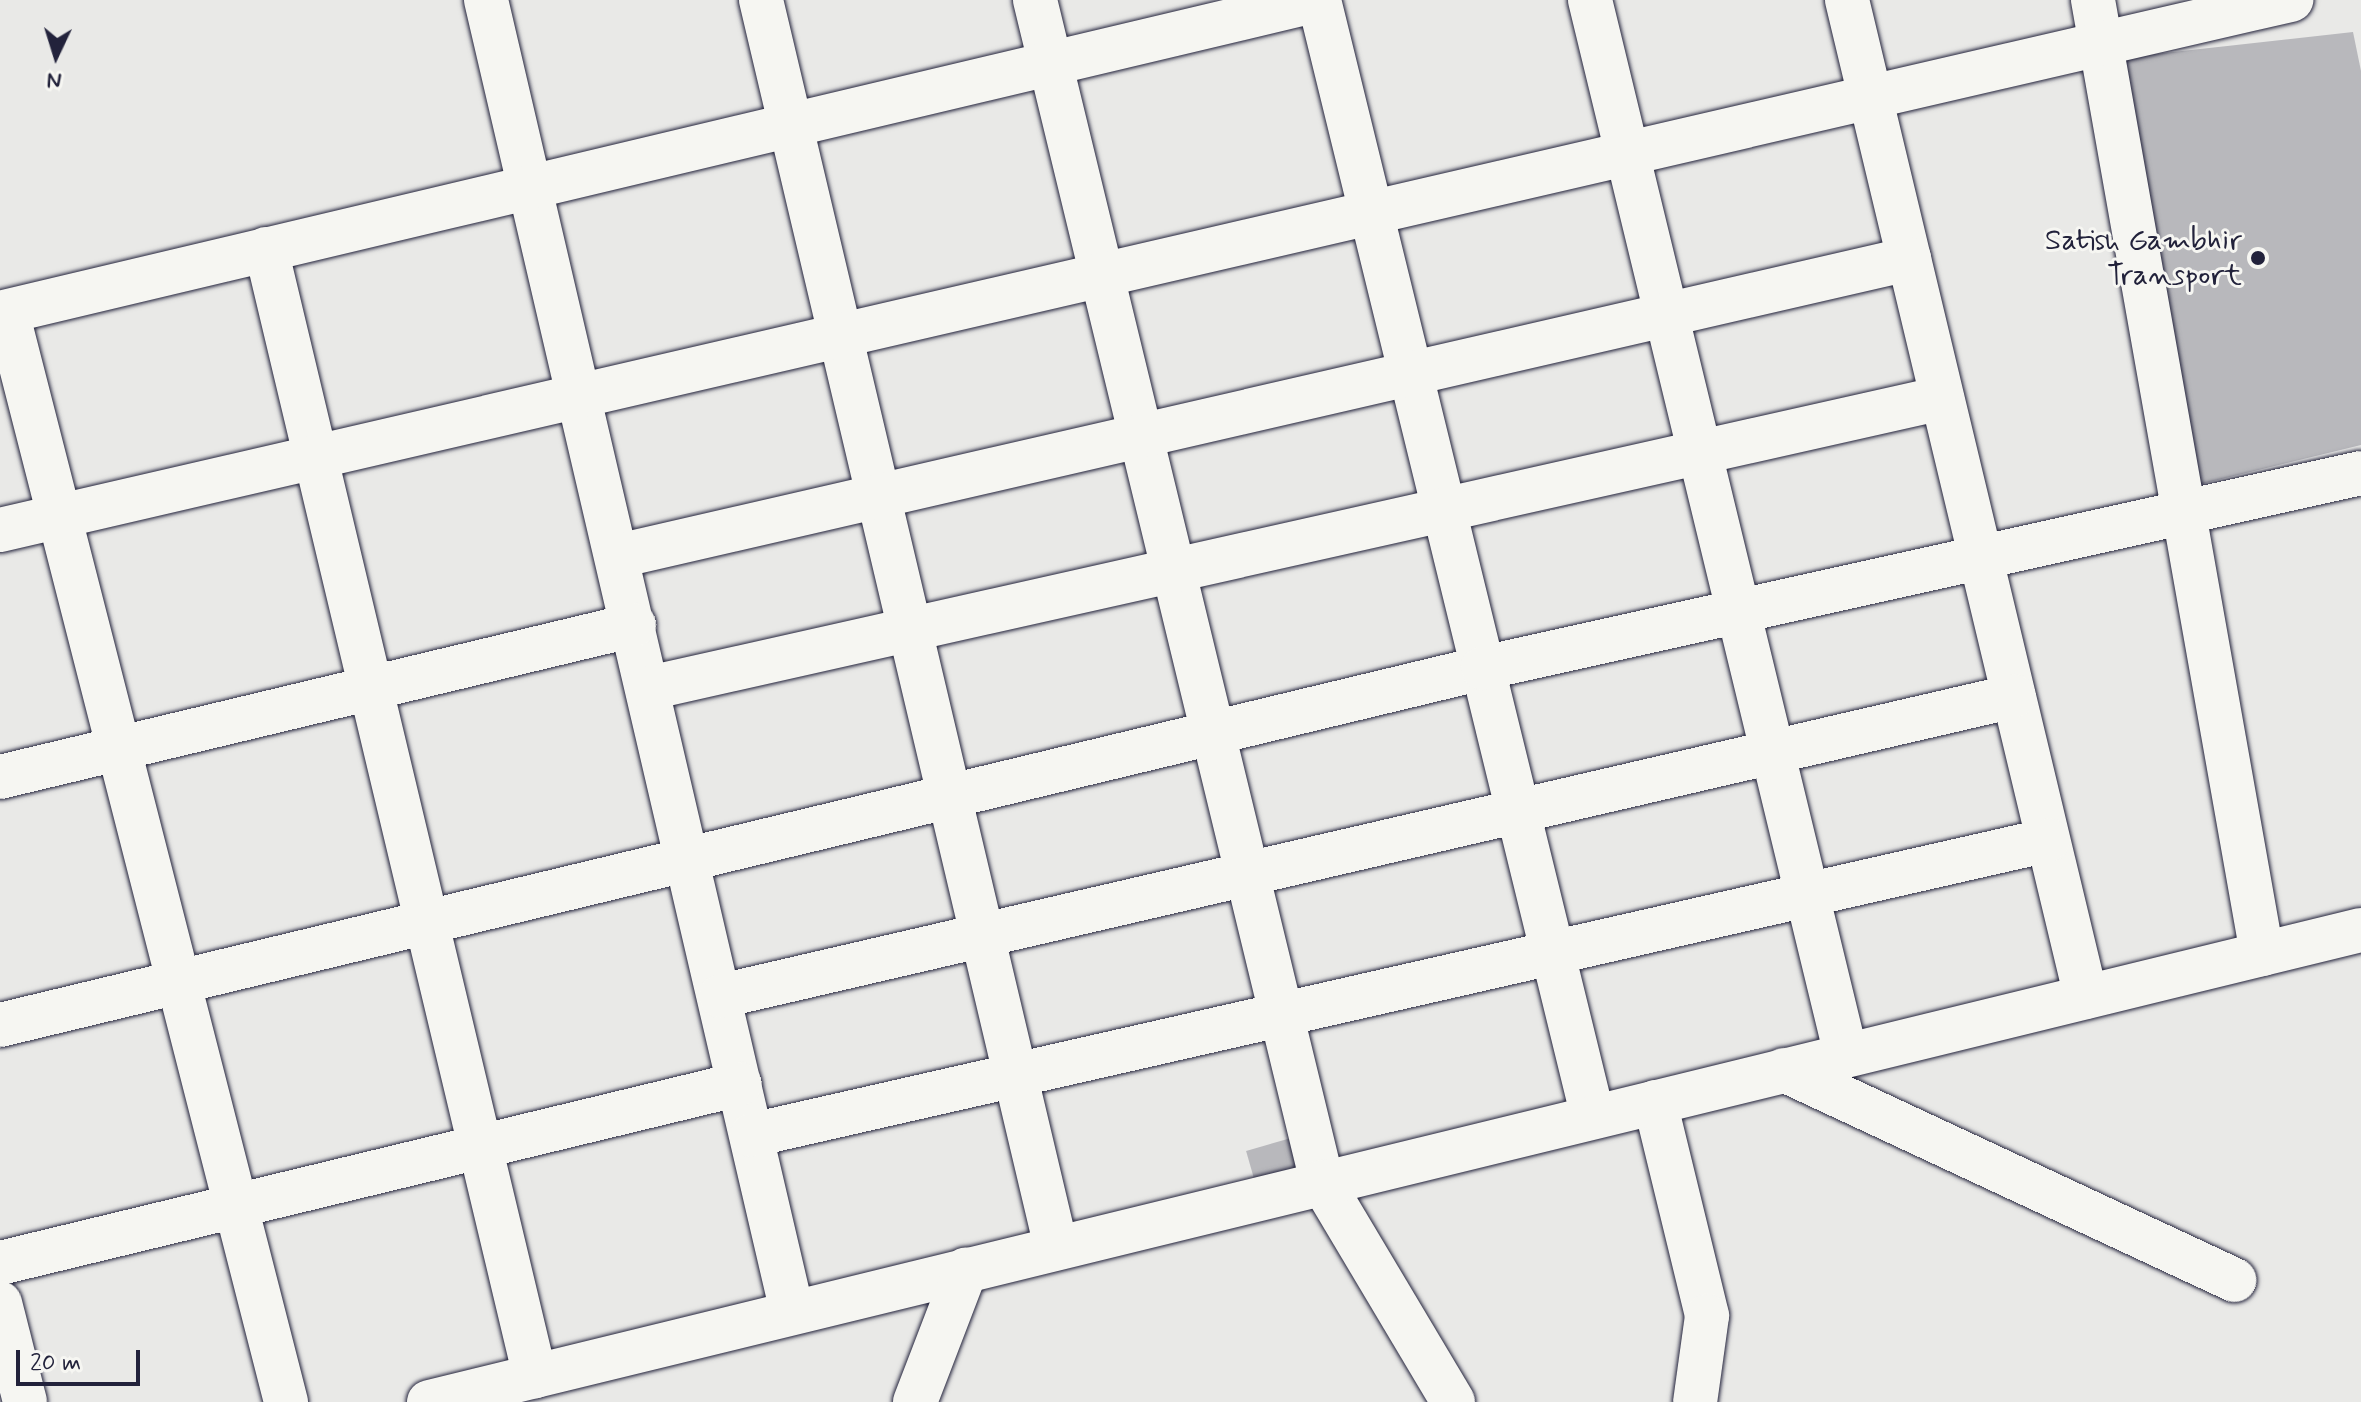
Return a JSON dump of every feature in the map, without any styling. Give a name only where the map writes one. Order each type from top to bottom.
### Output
[{"type":"street","points":[[486,0],[690,857],[792,1312]]},
{"type":"street","points":[[761,0],[1056,1247]]},
{"type":"street","points":[[1035,0],[1322,1182],[1453,1402]]},
{"type":"street","points":[[286,1402],[59,516],[3,313],[530,184],[1318,0],[1593,1117]]},
{"type":"street","points":[[1590,0],[1846,1055]]},
{"type":"street","points":[[1847,0],[2086,997]]},
{"type":"street","points":[[2093,0],[2103,42],[2262,954]]},
{"type":"street","points":[[0,530],[2291,0]]},
{"type":"street","points":[[266,249],[535,1376]]},
{"type":"street","points":[[618,556],[1909,259]]},
{"type":"street","points":[[649,688],[1942,398]]},
{"type":"street","points":[[0,1025],[1483,668],[2361,473]]},
{"type":"street","points":[[0,777],[634,625]]},
{"type":"street","points":[[721,996],[2014,696]]},
{"type":"street","points":[[752,1135],[2048,840]]},
{"type":"street","points":[[429,1402],[2361,930]]},
{"type":"street","points":[[1784,1070],[2235,1280]]},
{"type":"street","points":[[0,1263],[740,1084]]},
{"type":"street","points":[[1655,1102],[1707,1316],[1695,1402]]},
{"type":"street","points":[[915,1402],[966,1269]]},
{"type":"street","points":[[0,1303],[25,1402]]},
{"type":"building","name":"Satish Gambhir Transport","points":[[2353,32],[2361,71],[2361,445],[2197,485],[2119,58]]},
{"type":"building","points":[[1298,1136],[1310,1179],[1258,1194],[1246,1151]]},
{"type":"place","name":"Satish Gambhir Transport","points":[[2258,258]]}]
